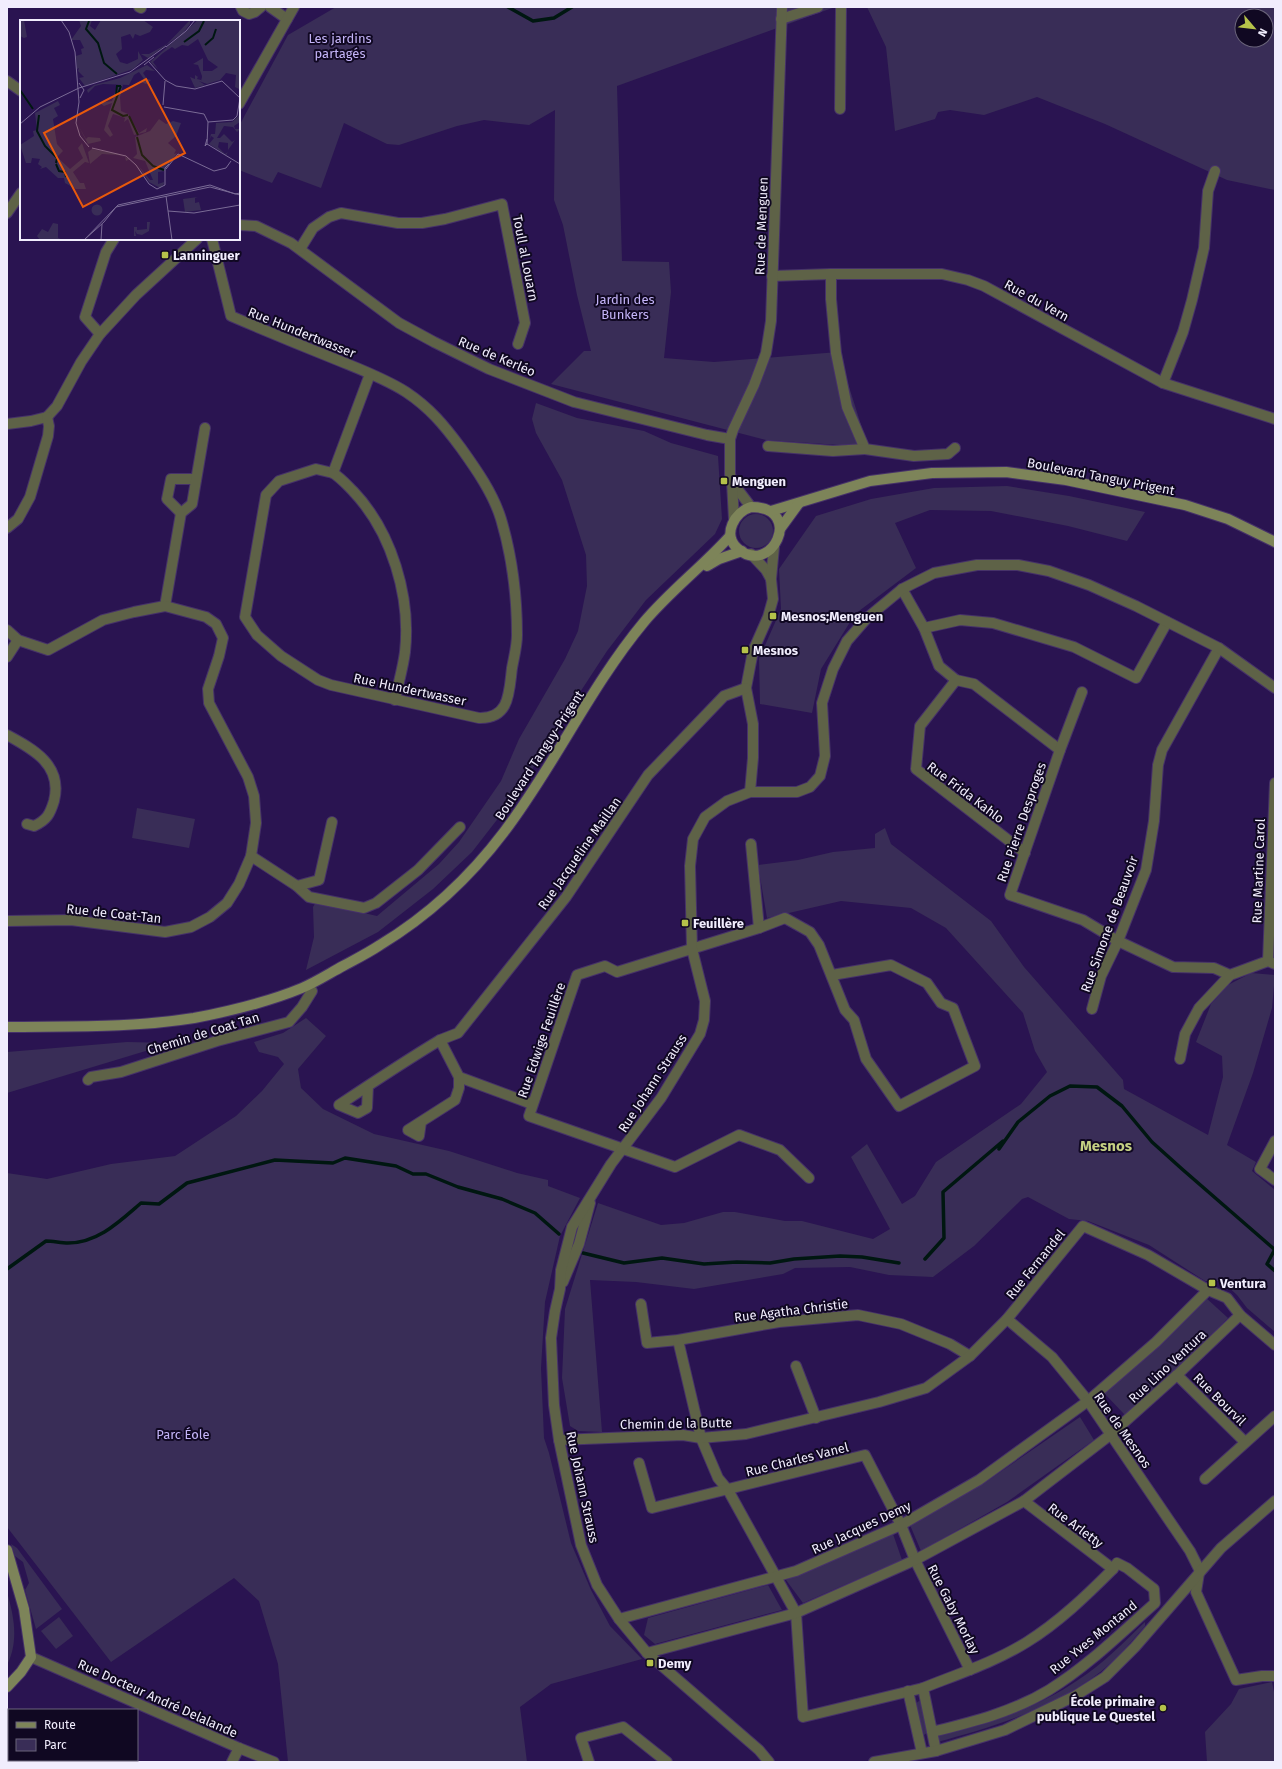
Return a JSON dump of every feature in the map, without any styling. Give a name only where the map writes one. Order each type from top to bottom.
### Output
[{"type":"street","points":[[240,7],[243,11],[249,14],[255,12],[261,7]]},
{"type":"street","points":[[270,7],[287,19]]},
{"type":"street","points":[[240,102],[294,7]]},
{"type":"street","name":"Rue de Menguen","points":[[730,439],[754,385],[766,353],[771,321],[782,7]]},
{"type":"street","points":[[781,19],[818,7]]},
{"type":"street","points":[[840,109],[841,7]]},
{"type":"street","points":[[7,81],[20,90]]},
{"type":"street","points":[[1162,383],[1183,332],[1192,300],[1204,248],[1208,191],[1215,171]]},
{"type":"street","points":[[7,214],[20,194]]},
{"type":"street","name":"Toull al Louarn","points":[[300,248],[313,228],[329,217],[341,213],[398,223],[422,223],[445,219],[502,204],[525,323],[518,344]]},
{"type":"street","name":"Rue de Kerléo","points":[[240,225],[256,226],[300,248],[399,323],[489,369],[574,402],[730,439]]},
{"type":"street","points":[[100,334],[84,317],[106,252],[113,240]]},
{"type":"street","points":[[7,424],[47,417],[57,406],[81,362],[100,334],[136,295],[197,240]]},
{"type":"street","name":"Rue Hundertwasser","points":[[212,240],[231,316],[370,374],[405,392],[429,409],[446,428],[469,460],[490,496],[500,518],[513,570],[517,636],[509,690],[504,707],[499,714],[490,719],[479,718],[331,685],[318,680],[281,656],[256,635],[245,617],[266,495],[279,481],[316,469],[333,473]]},
{"type":"street","points":[[831,274],[831,299],[836,353],[847,407],[864,449]]},
{"type":"street","name":"Rue du Vern","points":[[772,276],[831,274],[942,274],[968,280],[984,286],[1162,383],[1275,419]]},
{"type":"street","points":[[370,374],[333,473],[340,477],[364,502],[380,527],[392,554],[405,604],[405,652],[396,700]]},
{"type":"street","points":[[7,528],[18,519],[30,497],[48,436],[49,426],[47,417]]},
{"type":"street","points":[[165,606],[181,513],[192,504],[205,428]]},
{"type":"street","points":[[730,439],[730,474],[732,482],[734,520],[730,536],[734,544],[746,553],[771,578]]},
{"type":"street","points":[[768,446],[833,451],[864,449],[914,456],[948,454],[955,448]]},
{"type":"street","name":"Boulevard Tanguy Prigent","points":[[771,511],[870,481],[932,473],[1006,472],[1066,480],[1185,505],[1228,519],[1275,542]]},
{"type":"street","points":[[181,513],[168,499],[171,479],[196,479]]},
{"type":"street","points":[[732,482],[751,507]]},
{"type":"street","points":[[780,529],[799,503]]},
{"type":"street","points":[[734,520],[738,514],[751,507],[761,507],[771,511],[776,516],[780,529],[778,542],[774,547],[763,554],[746,553]]},
{"type":"street","name":"Boulevard Tanguy-Prigent","points":[[7,1034],[192,1018],[243,1008],[302,988],[313,987],[381,945],[411,924],[455,888],[504,833],[529,798],[615,659],[645,621],[730,536]]},
{"type":"street","points":[[774,547],[771,578],[773,599],[768,617],[753,651],[746,688],[753,724],[753,758],[750,792],[797,792],[810,787],[820,776],[825,756],[822,703],[833,669],[847,641],[867,618],[902,589],[934,573],[977,565],[1018,566],[1049,572],[1089,585],[1219,648],[1275,688]]},
{"type":"street","name":"Boulevard Tanguy-Prigent","points":[[689,577],[719,559],[746,553]]},
{"type":"street","points":[[902,589],[924,628],[939,666],[956,680],[974,684],[1060,750]]},
{"type":"street","name":"Rue de Coat-Tan","points":[[7,630],[18,640],[48,650],[103,620],[165,606],[206,617],[216,624],[223,638],[219,656],[208,689],[209,703],[248,777],[254,796],[256,822],[251,856],[239,884],[226,903],[210,917],[191,927],[165,932],[78,920],[7,921]]},
{"type":"street","points":[[924,628],[960,620],[993,623],[1074,647],[1136,678],[1167,622]]},
{"type":"street","points":[[7,657],[18,640]]},
{"type":"street","name":"Rue Simone de Beauvoir","points":[[1092,1009],[1101,976],[1118,941],[1146,870],[1154,821],[1158,765],[1162,750],[1219,648]]},
{"type":"street","name":"Rue Frida Kahlo","points":[[956,680],[920,726],[916,770],[1025,853]]},
{"type":"street","name":"Rue Jacqueline Maillan","points":[[368,1086],[440,1040],[458,1033],[566,897],[648,775],[724,696],[746,688]]},
{"type":"street","name":"Rue Pierre Desproges","points":[[1082,692],[1060,750],[1010,895],[1083,920],[1118,941]]},
{"type":"street","points":[[7,735],[33,749],[46,762],[54,778],[56,792],[52,809],[45,821],[34,826],[27,824]]},
{"type":"street","name":"Rue Martine Carol","points":[[1272,963],[1275,783]]},
{"type":"street","name":"Rue Johann Strauss","points":[[750,792],[728,801],[705,817],[694,839],[690,866],[692,949],[705,1001],[704,1020],[700,1034],[661,1098],[611,1164],[593,1193],[579,1244],[560,1289],[551,1338],[554,1405],[558,1440],[581,1545],[597,1585],[619,1619],[647,1653],[760,1750],[768,1762]]},
{"type":"street","points":[[297,886],[319,880],[332,822]]},
{"type":"street","points":[[251,856],[297,886],[309,897],[364,908],[376,903],[418,870],[460,828]]},
{"type":"street","points":[[751,844],[759,928]]},
{"type":"street","points":[[692,949],[786,918],[810,932],[819,945],[845,1010],[854,1020],[866,1059],[899,1106],[975,1066],[953,1008],[941,1003],[927,983],[892,965],[832,975]]},
{"type":"street","points":[[1118,941],[1173,967],[1214,968],[1230,975]]},
{"type":"street","name":"Rue Edwige Feuillère","points":[[624,1148],[529,1116],[532,1104],[577,975],[605,966],[617,972],[692,949]]},
{"type":"street","points":[[1180,1059],[1185,1034],[1199,1008],[1230,975],[1272,963]]},
{"type":"street","name":"Chemin de Coat Tan","points":[[88,1080],[91,1077],[121,1072],[217,1041],[289,1022],[302,1007],[313,987]]},
{"type":"street","name":"Boulevard Tanguy-Prigent","points":[[7,1027],[80,1027]]},
{"type":"street","points":[[421,1122],[455,1100],[459,1088],[458,1077],[440,1040]]},
{"type":"street","points":[[458,1077],[532,1104]]},
{"type":"street","points":[[624,1148],[675,1167],[739,1135],[780,1150],[809,1178]]},
{"type":"street","points":[[1275,1141],[1260,1169],[1275,1180]]},
{"type":"street","name":"Rue Fernandel","points":[[1007,1319],[1083,1226],[1148,1255],[1208,1290]]},
{"type":"street","points":[[1208,1290],[1227,1298],[1240,1315],[1275,1344]]},
{"type":"street","name":"Rue Lino Ventura","points":[[1088,1401],[1156,1342],[1208,1290]]},
{"type":"street","name":"Rue Agatha Christie","points":[[641,1304],[647,1343],[678,1340],[779,1322],[858,1315],[901,1324],[950,1344],[970,1356]]},
{"type":"street","name":"Rue Lino Ventura","points":[[1110,1435],[1177,1375],[1240,1315]]},
{"type":"street","name":"Chemin de la Butte","points":[[558,1440],[683,1435],[702,1438],[746,1434],[879,1402],[926,1388],[970,1356],[1007,1319]]},
{"type":"street","name":"Rue de Mesnos","points":[[1007,1319],[1052,1357],[1088,1401],[1190,1551],[1200,1571]]},
{"type":"street","points":[[678,1340],[702,1438],[718,1478],[728,1490],[796,1613],[803,1717],[923,1688],[1004,1655],[1027,1642],[1066,1615],[1113,1569]]},
{"type":"street","points":[[796,1366],[816,1418]]},
{"type":"street","name":"Rue Bourvil","points":[[1177,1375],[1245,1442]]},
{"type":"street","name":"Rue Jacques Demy","points":[[619,1619],[776,1578],[796,1571],[901,1525],[979,1480],[1088,1401]]},
{"type":"street","name":"Rue Bourvil","points":[[1205,1479],[1275,1416]]},
{"type":"street","points":[[647,1653],[796,1613],[915,1560],[1024,1501],[1110,1435]]},
{"type":"street","name":"Rue Charles Vanel","points":[[639,1463],[652,1508],[865,1455],[901,1525]]},
{"type":"street","name":"Rue Arletty","points":[[1024,1501],[1113,1569]]},
{"type":"street","points":[[874,1762],[936,1750],[1005,1730],[1075,1696],[1099,1680],[1135,1647],[1221,1548],[1274,1504]]},
{"type":"street","name":"Rue Gaby Morlay","points":[[901,1525],[915,1560],[970,1670]]},
{"type":"street","points":[[7,1550],[24,1609],[31,1657],[21,1672],[7,1686]]},
{"type":"street","name":"Rue Yves Montand","points":[[932,1732],[981,1720],[1026,1702],[1049,1690],[1086,1664],[1155,1603],[1154,1589],[1127,1568],[1117,1563],[1113,1569]]},
{"type":"street","points":[[1200,1571],[1196,1592],[1236,1680],[1262,1676],[1275,1676]]},
{"type":"street","name":"Rue Docteur André Delalande","points":[[31,1657],[274,1762]]},
{"type":"street","points":[[923,1688],[936,1750]]},
{"type":"street","points":[[908,1691],[922,1753]]},
{"type":"street","points":[[589,1762],[581,1738],[622,1727],[667,1762]]},
{"type":"street","points":[[232,1762],[239,1748]]},
{"type":"green space","points":[[336,7],[835,7],[617,86],[622,261],[669,262],[671,292],[664,358],[714,362],[838,352],[868,447],[766,440],[551,384],[584,351],[591,351],[577,295],[563,225],[554,200],[555,110],[529,125],[484,120],[457,126],[399,145],[387,144],[344,123],[321,188],[278,172],[272,183],[240,170],[240,124],[288,35]]},
{"type":"green space","points":[[867,7],[1275,7],[1275,190],[1227,180],[1105,124],[1037,97],[984,115],[950,110],[938,112],[935,119],[895,131],[886,47]]},
{"type":"green space","points":[[536,403],[577,418],[644,431],[671,443],[718,456],[722,519],[715,534],[646,600],[607,651],[517,794],[472,852],[433,889],[378,932],[306,970],[314,937],[313,907],[316,902],[377,916],[439,864],[459,842],[501,781],[519,739],[565,659],[578,631],[587,586],[586,555],[562,480],[536,433],[532,419]]},
{"type":"green space","points":[[1007,486],[1069,496],[1145,512],[1127,541],[1068,526],[991,511],[930,510],[895,523],[916,568],[855,614],[821,669],[812,713],[760,704],[759,659],[781,609],[779,569],[816,516],[871,499],[934,488]]},
{"type":"green space","points":[[759,514],[768,519],[772,524],[772,538],[768,543],[763,547],[753,548],[749,547],[740,538],[739,528],[740,524],[749,515]]},
{"type":"green space","points":[[137,808],[195,819],[189,848],[132,838]]},
{"type":"green space","points":[[885,828],[891,844],[991,921],[1024,967],[1123,1080],[1124,1089],[1208,1135],[1223,1077],[1222,1056],[1196,1042],[1211,1004],[1228,985],[1251,973],[1275,975],[1272,1008],[1253,1073],[1227,1145],[1256,1162],[1252,1171],[1275,1190],[1275,1332],[1247,1308],[1237,1295],[1222,1281],[1205,1281],[1149,1245],[1088,1221],[1069,1219],[1028,1197],[1022,1199],[974,1246],[933,1277],[889,1275],[850,1267],[795,1268],[783,1274],[694,1289],[636,1282],[590,1280],[602,1432],[578,1431],[570,1426],[562,1378],[565,1309],[598,1203],[661,1225],[684,1223],[723,1212],[735,1212],[785,1221],[802,1221],[873,1239],[890,1229],[851,1157],[867,1144],[902,1204],[915,1196],[936,1162],[1021,1104],[1047,1072],[1035,1051],[1023,1013],[946,928],[911,908],[841,901],[767,918],[758,865],[798,860],[833,852],[875,848],[875,834]]},
{"type":"green space","name":"Parc Éole","points":[[306,1018],[326,1036],[298,1069],[301,1088],[323,1109],[374,1134],[449,1151],[517,1173],[548,1180],[548,1186],[580,1198],[560,1236],[545,1302],[541,1368],[544,1438],[571,1543],[591,1590],[610,1626],[642,1659],[551,1684],[520,1707],[527,1762],[288,1762],[278,1664],[259,1601],[234,1578],[111,1662],[7,1527],[7,1173],[47,1179],[111,1164],[175,1156],[236,1116],[262,1091],[284,1064],[278,1057],[259,1052],[254,1042],[283,1033]]},
{"type":"green space","points":[[127,1042],[172,1043],[7,1093],[7,1052]]},
{"type":"green space","points":[[1205,1297],[1228,1318],[1181,1365],[1125,1415],[1104,1393]]},
{"type":"green space","points":[[1080,1417],[1094,1440],[1007,1502],[921,1551],[910,1525],[990,1479]]},
{"type":"green space","points":[[893,1534],[902,1560],[803,1603],[786,1580]]},
{"type":"green space","points":[[11,1544],[17,1548],[62,1609],[36,1629],[25,1590],[29,1583],[23,1562],[15,1556]]},
{"type":"green space","points":[[768,1585],[782,1610],[655,1644],[644,1635],[648,1618]]},
{"type":"green space","points":[[7,1592],[12,1611],[14,1638],[11,1656],[7,1665]]},
{"type":"green space","points":[[59,1617],[73,1636],[56,1649],[41,1631]]},
{"type":"green space","points":[[1145,1622],[1145,1626],[1112,1662],[1073,1690],[1052,1702],[1006,1721],[937,1742],[937,1736],[992,1721],[1028,1707],[1062,1690],[1096,1667]]},
{"type":"green space","points":[[1272,1682],[1275,1697],[1275,1762],[1207,1762],[1205,1732],[1231,1704],[1239,1689]]},
{"type":"green space","points":[[919,1701],[922,1702],[927,1733],[924,1735],[915,1704]]},
{"type":"waterway","points":[[508,7],[533,21],[554,18],[572,7]]},
{"type":"waterway","points":[[925,1259],[944,1238],[943,1192],[1003,1141],[999,1149],[1018,1122],[1050,1096],[1070,1086],[1097,1087],[1122,1106],[1152,1142],[1274,1249]]},
{"type":"waterway","points":[[7,1269],[46,1241],[68,1243],[79,1242],[99,1235],[117,1224],[141,1203],[159,1204],[187,1183],[275,1160],[333,1163],[345,1158],[396,1166],[413,1174],[426,1174],[458,1187],[502,1199],[535,1213],[559,1234]]},
{"type":"waterway","points":[[1275,1249],[1267,1264],[1275,1271]]},
{"type":"waterway","points":[[583,1253],[624,1263],[662,1258],[704,1264],[737,1262],[770,1263],[794,1259],[840,1256],[862,1257],[899,1263]]},
{"type":"place","name":"Lanninguer","points":[[165,255]]},
{"type":"place","name":"Menguen","points":[[724,481]]},
{"type":"place","name":"Mesnos;Menguen","points":[[773,616]]},
{"type":"place","name":"Mesnos","points":[[745,650]]},
{"type":"place","name":"Feuillère","points":[[685,923]]},
{"type":"place","name":"Ventura","points":[[1212,1283]]},
{"type":"place","name":"Demy","points":[[650,1663]]},
{"type":"place","name":"École primaire publique Le Questel","points":[[1163,1708]]},
{"type":"district","name":"Mesnos","points":[[1106,1146]]},
{"type":"park label","name":"Les jardins partagés","points":[[340,46]]},
{"type":"park label","name":"Jardin des Bunkers","points":[[625,306]]}]
